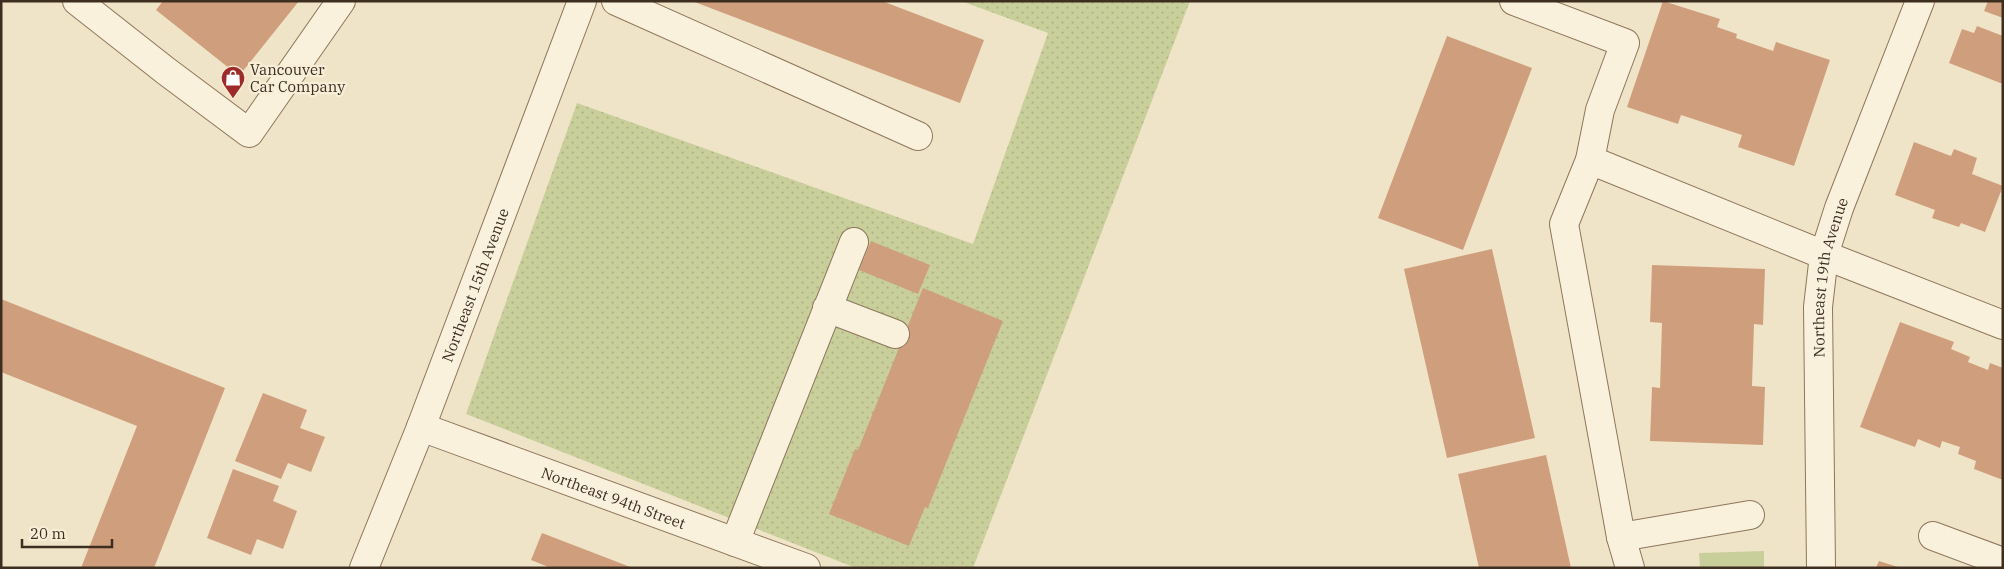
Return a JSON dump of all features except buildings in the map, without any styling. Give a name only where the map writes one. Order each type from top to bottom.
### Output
[{"type":"street","points":[[93,6],[166,71],[249,133],[341,1]]},
{"type":"street","name":"Northeast 15th Avenue","points":[[364,568],[421,426],[582,1]]},
{"type":"street","points":[[616,1],[918,136]]},
{"type":"street","points":[[1514,1],[1625,43],[1600,110],[1590,160],[1564,224],[1621,537],[1630,568]]},
{"type":"street","name":"Northeast 19th Avenue","points":[[1821,568],[1818,307],[1824,255],[1839,208],[1920,1]]},
{"type":"street","points":[[1590,160],[2003,325]]},
{"type":"street","points":[[735,542],[854,242]]},
{"type":"street","points":[[827,308],[895,334]]},
{"type":"street","name":"Northeast 94th Street","points":[[421,426],[806,568]]},
{"type":"street","points":[[1621,537],[1750,515]]},
{"type":"street","points":[[1933,536],[2003,562]]},
{"type":"green space","points":[[961,1],[1190,1],[973,568],[856,568],[466,414],[577,103],[973,244],[1048,33]]},
{"type":"green space","points":[[1764,551],[1764,568],[1700,568],[1699,553]]},
{"type":"place","name":"Vancouver Car Company","points":[[233,99]]}]
